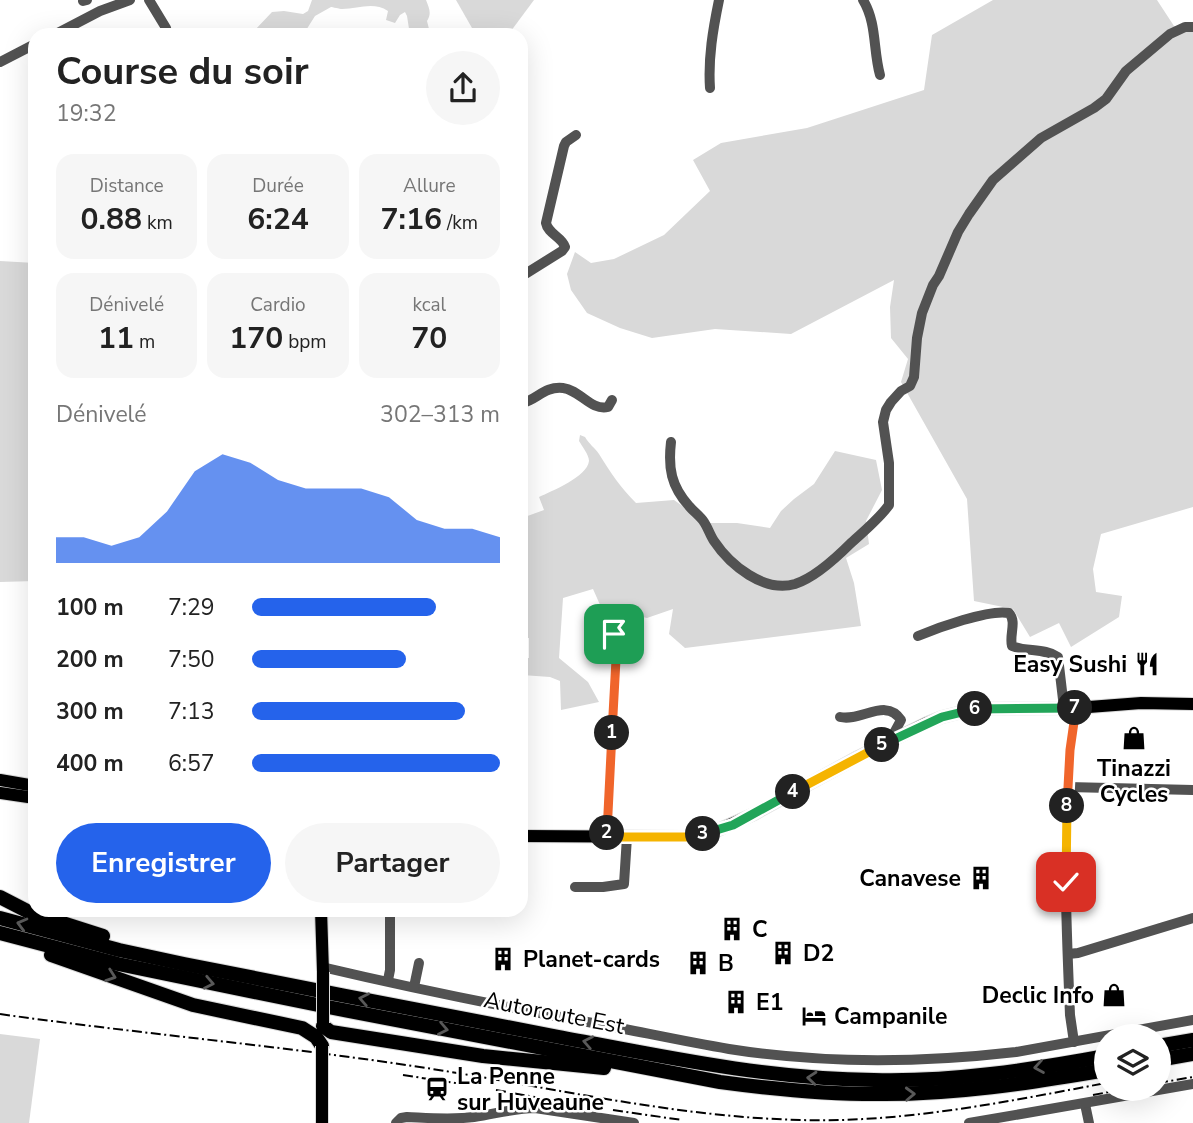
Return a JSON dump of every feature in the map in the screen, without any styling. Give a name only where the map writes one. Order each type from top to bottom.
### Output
[{"type":"highway","points":[[0,897],[28,911]]},
{"type":"highway","points":[[43,917],[294,986]]},
{"type":"highway","name":"Autoroute Est","points":[[0,918],[118,950],[184,964],[676,1060],[770,1074],[822,1079],[904,1080],[1009,1072],[1094,1058]]},
{"type":"highway","points":[[0,935],[193,1005],[302,1028],[322,1044],[352,1035]]},
{"type":"highway","name":"Autoroute Est","points":[[0,935],[118,964],[720,1082],[823,1093],[898,1094],[986,1088],[1094,1072]]},
{"type":"highway","points":[[323,1025],[331,1032],[483,1056],[720,1082]]},
{"type":"highway","points":[[1171,1044],[1193,1040]]},
{"type":"highway","points":[[1171,1058],[1193,1054]]},
{"type":"main road","points":[[528,836],[698,835],[733,825],[894,738],[942,717],[974,709],[1070,708],[1180,702],[1193,704]]},
{"type":"main road","points":[[0,780],[28,785]]},
{"type":"main road","points":[[0,790],[28,795]]},
{"type":"main road","points":[[321,917],[322,1123]]},
{"type":"street","points":[[149,0],[166,28]]},
{"type":"street","points":[[710,88],[708,68],[719,0]]},
{"type":"street","points":[[863,0],[872,22],[880,75]]},
{"type":"street","points":[[67,28],[122,2]]},
{"type":"street","points":[[79,28],[115,10],[122,2]]},
{"type":"street","points":[[671,442],[670,474],[677,488],[687,504],[703,519],[715,542],[745,573],[772,584],[785,586],[808,578],[842,553],[889,505],[883,422],[886,410],[901,391],[910,386],[914,377],[922,313],[958,232],[969,214],[993,180],[1041,138],[1106,99],[1126,71],[1170,34],[1185,27],[1193,27]]},
{"type":"street","points":[[0,62],[28,48]]},
{"type":"street","points":[[528,272],[565,247],[547,228],[546,223],[564,146],[576,135]]},
{"type":"street","points":[[528,400],[541,392],[562,388],[598,408],[608,407],[612,400]]},
{"type":"street","points":[[918,636],[992,613],[1009,613],[1012,617],[1012,646],[1052,653],[1058,657],[1070,708],[1066,855],[1070,1015],[1074,1042]]},
{"type":"street","points":[[607,837],[617,641],[614,634]]},
{"type":"street","points":[[840,717],[852,718],[884,709],[891,710],[901,720],[894,738]]},
{"type":"street","points":[[1068,786],[1193,790]]},
{"type":"street","points":[[575,887],[624,884],[627,837]]},
{"type":"street","points":[[388,981],[390,917]]},
{"type":"street","points":[[1068,954],[1193,918]]},
{"type":"street","points":[[414,987],[419,963]]},
{"type":"street","points":[[322,970],[729,1049],[830,1059],[869,1061],[1016,1052],[1193,1020]]},
{"type":"street","points":[[969,1123],[1193,1084]]},
{"type":"street","points":[[1085,1104],[1089,1123]]},
{"type":"street","points":[[396,1123],[407,1117],[471,1120],[519,1108],[634,1123]]},
{"type":"shaded area","points":[[312,0],[426,0],[430,10],[427,21],[429,28],[409,28],[405,12],[395,23],[386,20],[388,11],[377,6],[365,6],[342,9],[331,7],[315,16],[307,28],[257,28],[272,12],[303,14],[308,11]]},
{"type":"shaded area","points":[[456,0],[534,0],[513,28],[472,28]]},
{"type":"shaded area","points":[[993,0],[1157,0],[1174,26],[1193,27],[1193,507],[1101,534],[1093,569],[1096,592],[1122,596],[1119,617],[1071,647],[1059,623],[1030,637],[1013,609],[974,601],[967,499],[901,382],[908,359],[891,338],[890,307],[894,280],[791,334],[715,329],[652,338],[620,328],[587,313],[571,290],[567,274],[575,252],[591,263],[614,259],[664,235],[710,191],[693,160],[721,143],[807,128],[924,90],[932,35]]},
{"type":"shaded area","points":[[0,261],[28,263],[28,581],[0,582]]},
{"type":"shaded area","points":[[580,435],[585,437],[636,503],[674,500],[710,523],[737,523],[770,528],[781,511],[814,484],[835,451],[876,460],[882,490],[866,521],[869,544],[846,558],[854,583],[861,626],[685,648],[669,634],[673,609],[647,618],[601,607],[593,589],[563,598],[559,658],[588,682],[599,702],[561,710],[560,681],[550,677],[528,675],[528,516],[544,510],[539,497],[568,483],[587,467],[589,459],[579,441]]},
{"type":"shaded area","points":[[0,1034],[40,1039],[29,1123],[0,1123]]},
{"type":"railway","points":[[0,1014],[389,1063],[622,1102],[755,1118],[839,1120],[915,1115],[1094,1085]]},
{"type":"railway","points":[[403,1075],[468,1085]]},
{"type":"railway","points":[[1171,1081],[1193,1077]]},
{"type":"railway","points":[[496,1090],[551,1100]]},
{"type":"railway","points":[[613,1110],[682,1120]]},
{"type":"place","name":"Easy Sushi","points":[[1147,664]]},
{"type":"place","name":"Tinazzi Cycles","points":[[1134,738]]},
{"type":"place","name":"Canavese","points":[[981,878]]},
{"type":"place","name":"C","points":[[732,929]]},
{"type":"place","name":"D2","points":[[783,953]]},
{"type":"place","name":"Planet-cards","points":[[503,959]]},
{"type":"place","name":"B","points":[[698,963]]},
{"type":"place","name":"Declic Info","points":[[1114,995]]},
{"type":"place","name":"E1","points":[[736,1002]]},
{"type":"place","name":"Campanile","points":[[814,1016]]},
{"type":"place","name":"La Penne sur Huveaune","points":[[437,1089]]},
{"type":"route","points":[[614,634],[617,641],[607,837],[686,837],[733,825],[894,738],[942,717],[974,709],[1076,708],[1068,770],[1066,882]]}]
